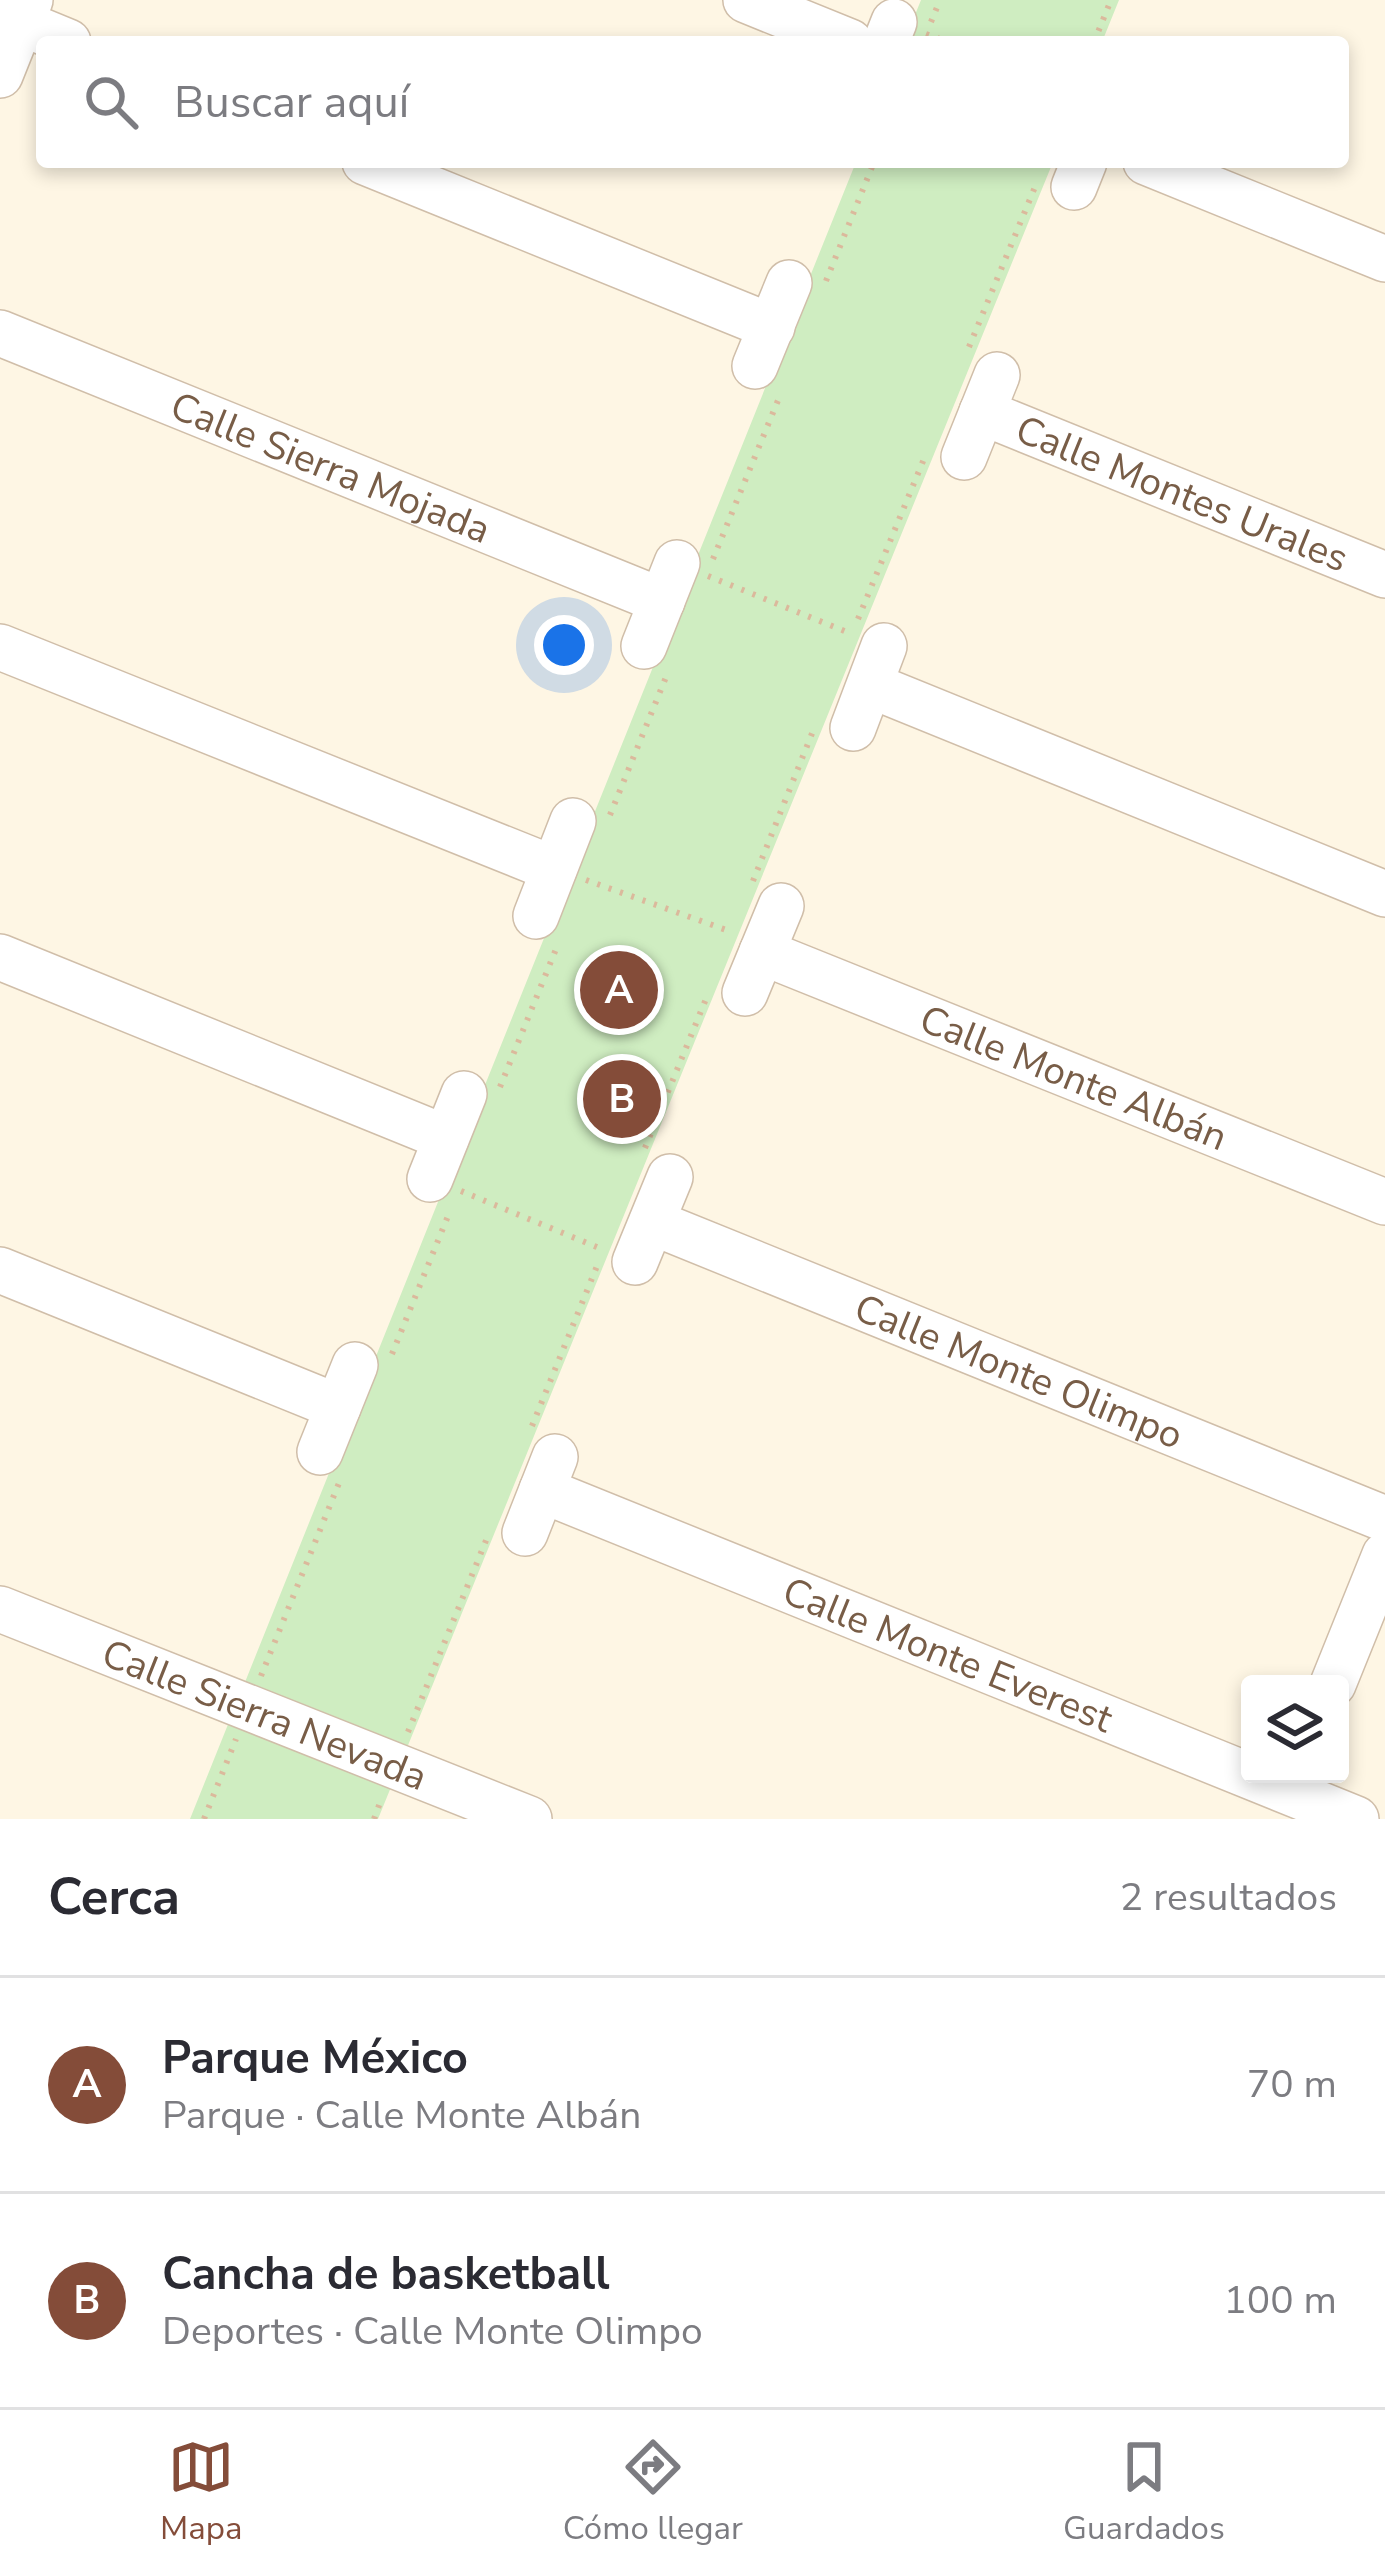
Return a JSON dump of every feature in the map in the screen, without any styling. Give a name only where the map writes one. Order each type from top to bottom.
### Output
[{"type":"street","points":[[746,0],[835,36]]},
{"type":"street","points":[[0,75],[17,12],[58,36]]},
{"type":"street","points":[[377,168],[771,358],[805,288]]},
{"type":"street","points":[[1161,168],[1385,259]]},
{"type":"street","name":"Calle Sierra Mojada","points":[[0,333],[682,580]]},
{"type":"street","name":"Calle Montes Urales","points":[[964,457],[989,394],[1385,575]]},
{"type":"street","points":[[658,654],[682,580]]},
{"type":"street","points":[[0,647],[554,869]]},
{"type":"street","points":[[853,728],[877,665],[1385,894]]},
{"type":"street","points":[[546,931],[554,869],[592,818]]},
{"type":"street","name":"Calle Monte Albán","points":[[763,949],[1385,1202]]},
{"type":"street","points":[[0,957],[445,1169],[479,1098]]},
{"type":"street","points":[[644,1242],[670,1177]]},
{"type":"street","name":"Calle Monte Olimpo","points":[[644,1242],[1385,1519]]},
{"type":"street","points":[[0,1270],[360,1378],[332,1461]]},
{"type":"street","name":"Calle Monte Everest","points":[[525,1533],[549,1473],[1287,1795],[1356,1819]]},
{"type":"street","points":[[1337,1675],[1385,1555]]},
{"type":"street","name":"Calle Sierra Nevada","points":[[0,1609],[529,1819]]},
{"type":"path","points":[[1096,36],[1111,0]]},
{"type":"path","points":[[805,288],[871,168]]},
{"type":"path","points":[[771,358],[682,580],[877,665]]},
{"type":"path","points":[[592,818],[658,654]]},
{"type":"path","points":[[554,869],[763,949]]},
{"type":"path","points":[[479,1098],[546,931]]},
{"type":"path","points":[[360,1378],[445,1169],[644,1242]]},
{"type":"path","points":[[204,1819],[248,1708],[332,1461]]},
{"type":"green space","points":[[921,0],[1119,0],[1104,36],[906,36]]},
{"type":"green space","points":[[854,168],[1051,168],[378,1819],[190,1819]]},
{"type":"place","name":"Parque México","points":[[619,990]]},
{"type":"place","name":"Cancha de basketball","points":[[622,1099]]}]
